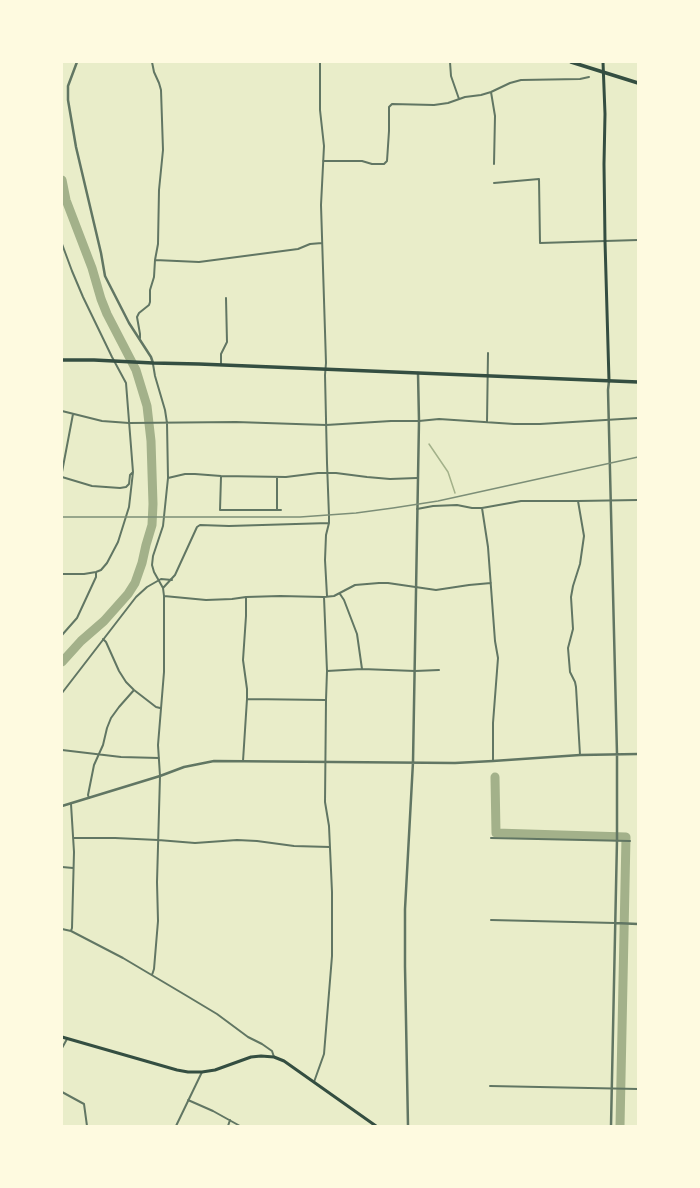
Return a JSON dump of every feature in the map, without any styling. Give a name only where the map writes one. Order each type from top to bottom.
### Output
[{"type":"highway","points":[[571,62],[638,83]]},
{"type":"highway","points":[[62,360],[489,375],[638,382]]},
{"type":"main road","points":[[603,62],[605,241],[609,381]]},
{"type":"main road","points":[[62,1037],[188,1072],[215,1070],[251,1057],[274,1057],[284,1061],[376,1126]]},
{"type":"street","points":[[77,62],[68,86],[68,100],[76,147],[105,276],[153,364],[167,423],[168,478],[163,526],[153,556],[152,565],[163,588],[164,596],[164,672],[158,745],[160,776],[158,921],[154,969],[152,975]]},
{"type":"street","points":[[139,339],[140,334],[137,317],[139,313],[149,305],[150,290],[154,278],[158,244],[159,190],[163,150],[162,90],[154,72],[152,62]]},
{"type":"street","points":[[320,62],[320,110],[324,146],[322,161],[321,205],[329,524],[326,536],[324,560],[327,596]]},
{"type":"street","points":[[450,62],[451,76],[459,99]]},
{"type":"street","points":[[322,161],[362,161],[372,164],[384,164],[387,161],[389,107],[392,104],[434,105],[492,92],[510,83],[521,80],[580,79],[589,77]]},
{"type":"street","points":[[492,92],[494,116],[494,164]]},
{"type":"street","points":[[494,183],[539,179],[540,243],[638,240]]},
{"type":"street","points":[[155,260],[199,262],[298,249],[310,244],[322,243]]},
{"type":"street","points":[[62,244],[72,271],[126,383],[134,472],[129,507],[118,542],[107,564],[101,570],[96,572],[84,574],[62,574]]},
{"type":"street","points":[[221,365],[221,354],[227,342],[226,298]]},
{"type":"street","points":[[487,422],[489,375],[488,352]]},
{"type":"street","points":[[408,1126],[405,909],[413,762],[418,509],[418,373]]},
{"type":"street","points":[[609,381],[617,754],[617,840],[611,1126]]},
{"type":"street","points":[[62,411],[102,421],[130,423],[236,422],[326,425],[439,419],[514,424],[540,424],[638,418]]},
{"type":"street","points":[[62,472],[73,414]]},
{"type":"street","points":[[62,477],[92,486],[120,488],[126,487],[129,484],[130,475],[134,472]]},
{"type":"street","points":[[168,478],[185,474],[296,477],[318,473],[390,479],[417,478]]},
{"type":"street","points":[[221,476],[220,510],[281,510]]},
{"type":"street","points":[[277,477],[277,510]]},
{"type":"street","points":[[418,509],[433,506],[457,505],[482,508],[521,501],[578,502],[638,500]]},
{"type":"street","points":[[578,502],[584,536],[580,564],[573,586],[573,629],[568,648],[570,672],[576,687],[580,755]]},
{"type":"street","points":[[482,508],[488,547],[495,641],[498,658],[493,761]]},
{"type":"street","points":[[163,588],[175,575],[197,527],[200,525],[229,526],[329,524]]},
{"type":"street","points":[[62,635],[77,618],[96,577],[96,572]]},
{"type":"street","points":[[62,693],[136,597],[147,587],[161,579],[172,580]]},
{"type":"street","points":[[164,596],[206,600],[232,600],[246,597],[280,596],[324,597],[340,594],[356,586],[379,583],[436,590],[491,583]]},
{"type":"street","points":[[340,594],[344,600],[357,634],[362,669]]},
{"type":"street","points":[[243,761],[247,699],[244,660],[246,597]]},
{"type":"street","points":[[314,1082],[324,1054],[332,956],[330,847],[325,802],[327,671],[324,597]]},
{"type":"street","points":[[103,639],[106,642],[119,671],[126,682],[156,707],[160,708]]},
{"type":"street","points":[[327,671],[362,669],[415,671],[439,670]]},
{"type":"street","points":[[89,798],[88,794],[94,765],[103,745],[111,718],[134,690]]},
{"type":"street","points":[[247,699],[326,700]]},
{"type":"street","points":[[62,750],[121,757],[159,758]]},
{"type":"street","points":[[62,806],[160,776],[184,767],[214,760],[454,763],[580,755],[638,754]]},
{"type":"street","points":[[71,804],[73,838],[71,932]]},
{"type":"street","points":[[73,838],[115,838],[195,843],[237,840],[294,846],[330,847]]},
{"type":"street","points":[[491,838],[630,841]]},
{"type":"street","points":[[62,867],[73,868]]},
{"type":"street","points":[[491,920],[638,924]]},
{"type":"street","points":[[62,928],[123,958],[217,1014],[248,1037],[272,1051],[274,1057]]},
{"type":"street","points":[[62,1048],[67,1038]]},
{"type":"street","points":[[176,1126],[202,1072]]},
{"type":"street","points":[[490,1086],[638,1089]]},
{"type":"street","points":[[62,1092],[84,1104],[87,1126]]},
{"type":"street","points":[[188,1100],[240,1126]]},
{"type":"street","points":[[228,1126],[230,1120]]},
{"type":"waterway","points":[[62,180],[66,200],[92,268],[101,299],[107,314],[136,370],[147,406],[151,441],[153,504],[152,525],[135,583],[128,594],[104,621],[81,641],[62,662]]},
{"type":"waterway","points":[[429,444],[448,472],[455,493]]},
{"type":"waterway","points":[[495,777],[496,833],[626,837],[620,1126]]},
{"type":"railway","points":[[62,517],[300,517],[356,513],[438,501],[638,457]]}]
